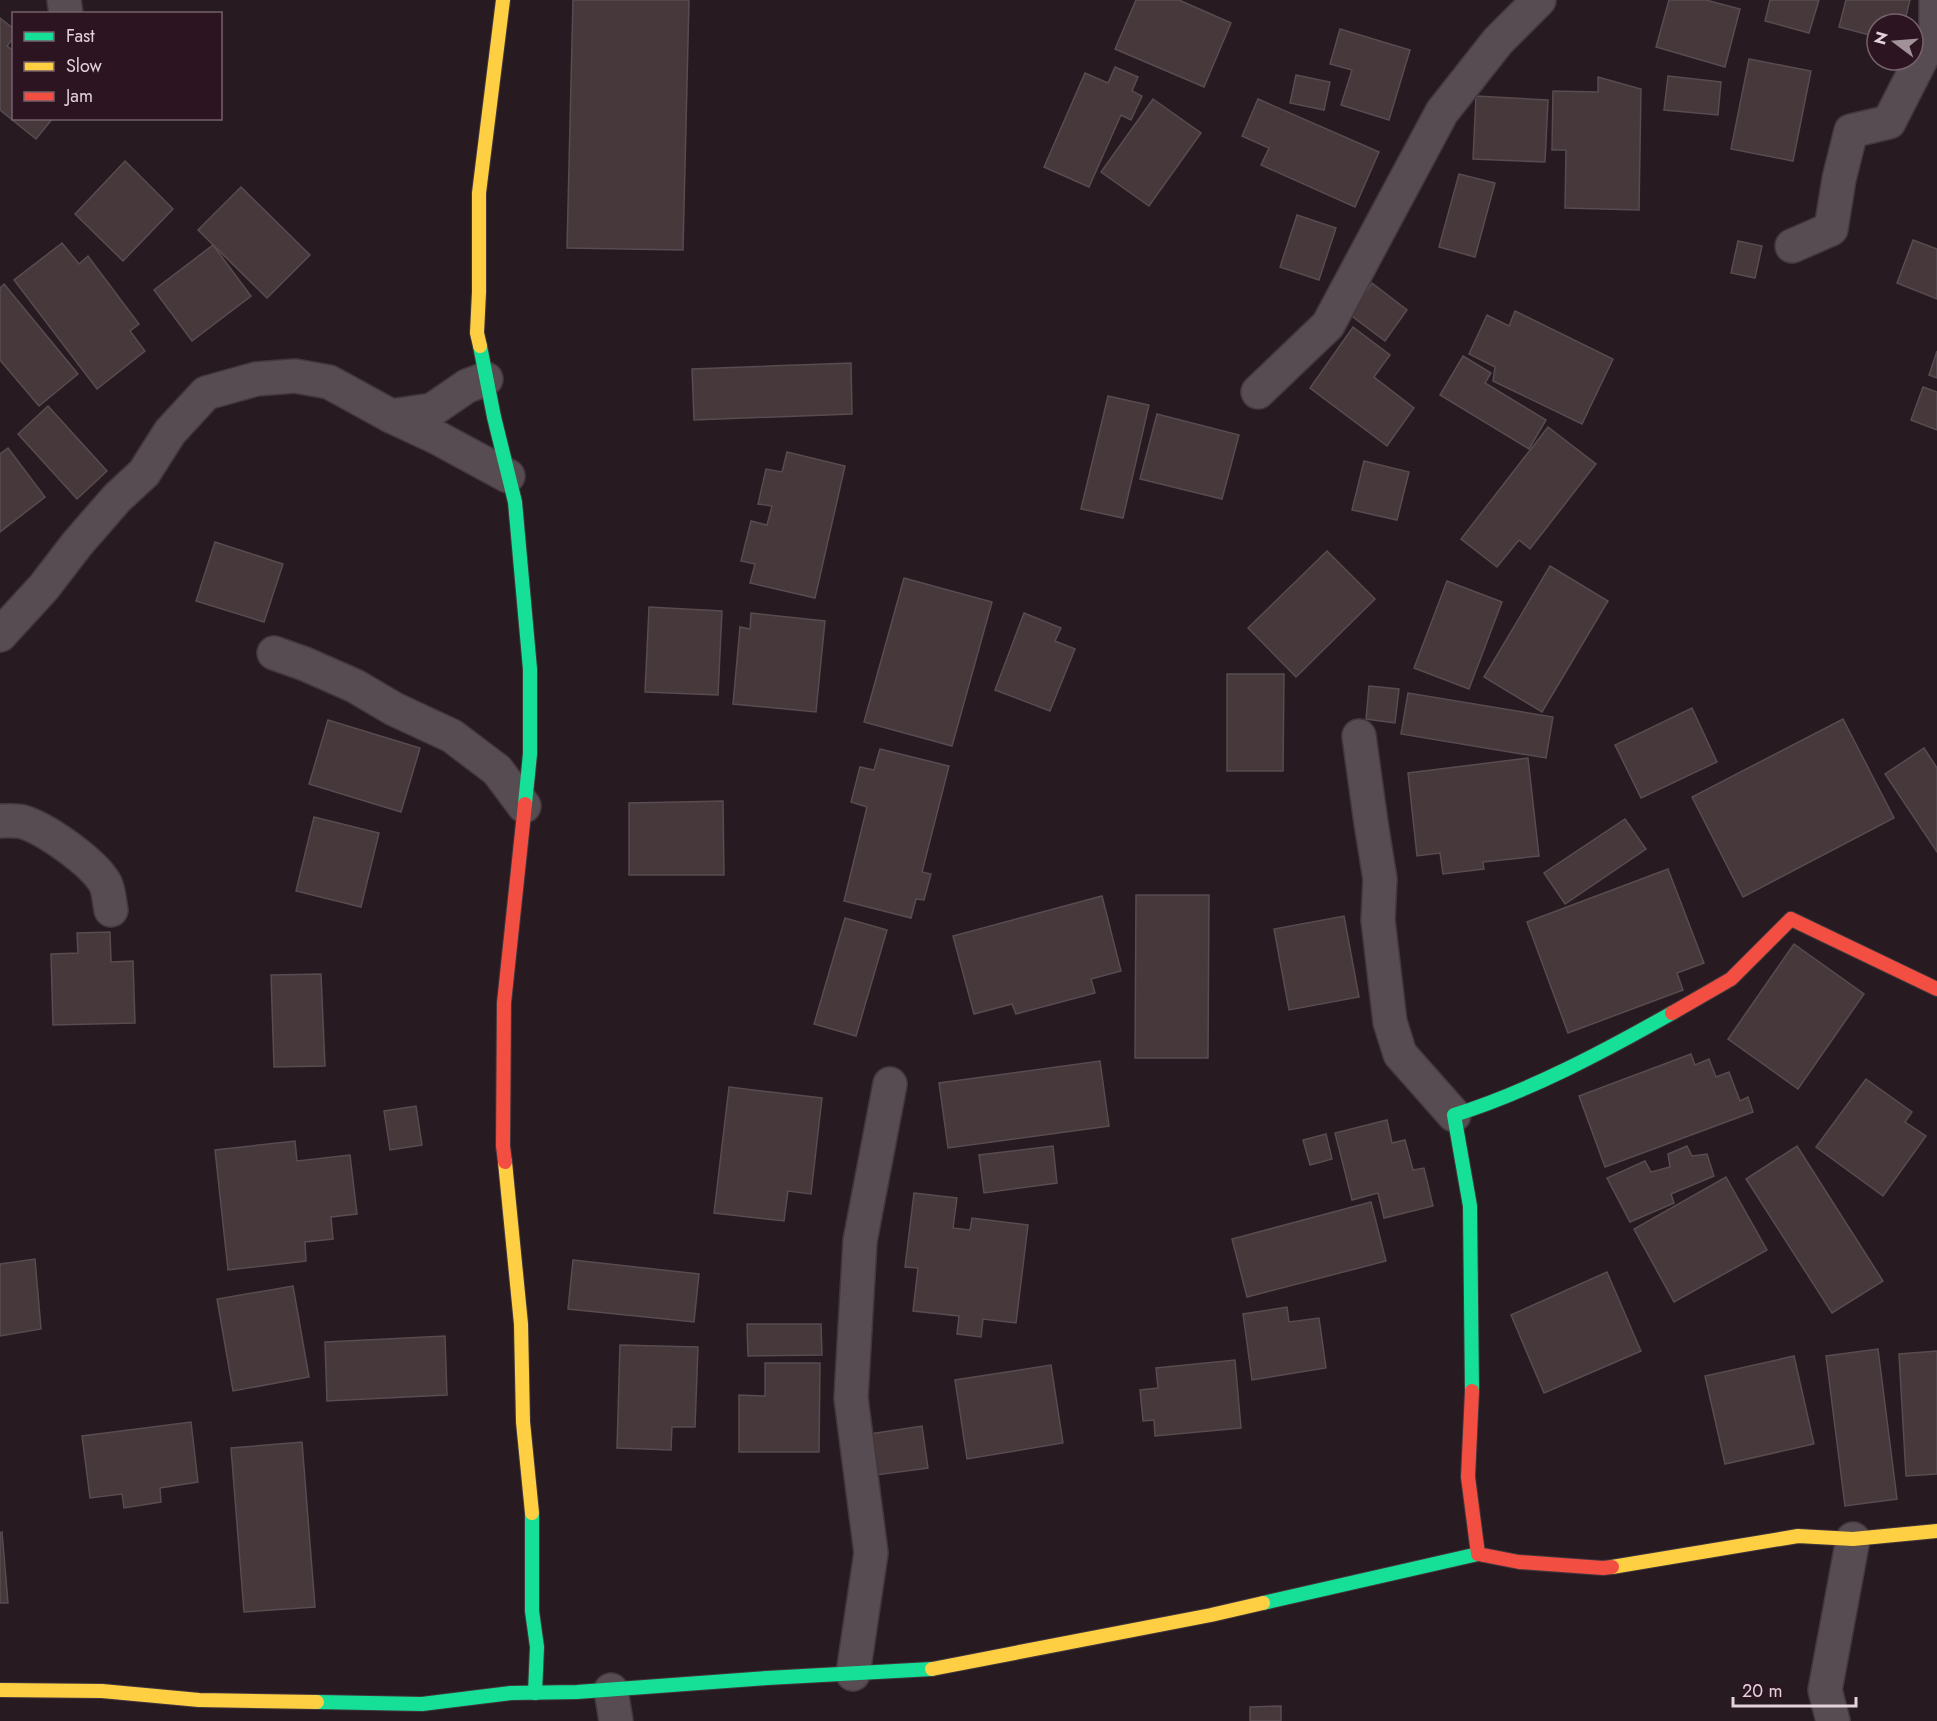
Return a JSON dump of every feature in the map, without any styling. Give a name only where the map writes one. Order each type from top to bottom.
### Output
[{"type":"street","points":[[503,0],[479,193],[477,333],[515,502],[530,669],[530,754],[504,1003],[503,1146],[521,1324],[523,1422],[533,1526],[532,1611],[537,1647],[535,1693]]},
{"type":"street","points":[[1258,392],[1328,325],[1442,112],[1498,41],[1539,0]]},
{"type":"street","points":[[1792,246],[1831,229],[1839,179],[1851,131],[1889,122],[1936,30],[1936,0]]},
{"type":"street","points":[[0,635],[44,588],[77,544],[117,498],[144,473],[170,432],[206,393],[256,379],[295,376],[329,382],[391,417],[436,437],[508,476]]},
{"type":"street","points":[[391,417],[432,410],[467,386],[486,379]]},
{"type":"street","points":[[274,653],[355,686],[394,709],[452,736],[497,770],[524,806]]},
{"type":"street","points":[[1359,736],[1380,879],[1378,920],[1390,1022],[1400,1054],[1454,1115],[1470,1206],[1472,1399],[1468,1477],[1478,1554]]},
{"type":"street","points":[[0,821],[22,821],[51,834],[69,850],[90,863],[106,884],[111,910]]},
{"type":"street","points":[[1454,1115],[1493,1103],[1623,1041],[1731,979],[1791,919],[1937,989]]},
{"type":"street","points":[[853,1674],[871,1553],[851,1398],[860,1241],[890,1084]]},
{"type":"street","points":[[0,1690],[102,1691],[199,1700],[422,1704],[511,1693],[535,1693],[613,1706],[767,1678],[922,1671],[1211,1615],[1478,1554],[1519,1562],[1603,1568],[1798,1536],[1853,1539],[1937,1531]]},
{"type":"street","points":[[1833,1721],[1825,1689],[1853,1539]]},
{"type":"building","points":[[573,0],[689,0],[683,250],[567,248]]},
{"type":"building","points":[[1136,0],[1179,0],[1231,23],[1204,87],[1115,49]]},
{"type":"building","points":[[1669,0],[1706,0],[1740,9],[1725,67],[1656,47]]},
{"type":"building","points":[[1770,0],[1819,0],[1809,33],[1765,21]]},
{"type":"building","points":[[1846,0],[1910,0],[1907,12],[1865,12],[1865,34],[1839,27]]},
{"type":"building","points":[[0,18],[12,27],[12,40],[7,46],[12,50],[12,120],[0,110]]},
{"type":"building","points":[[1340,29],[1410,50],[1389,120],[1341,105],[1352,70],[1330,64]]},
{"type":"building","points":[[1749,59],[1811,71],[1793,161],[1731,149]]},
{"type":"building","points":[[1115,67],[1138,77],[1132,91],[1142,96],[1131,120],[1121,115],[1089,187],[1044,167],[1085,73],[1108,83]]},
{"type":"building","points":[[1296,75],[1330,82],[1324,110],[1290,103]]},
{"type":"building","points":[[1668,76],[1721,82],[1718,115],[1664,110]]},
{"type":"building","points":[[1598,77],[1641,89],[1639,210],[1565,208],[1566,150],[1552,150],[1553,91],[1598,92]]},
{"type":"building","points":[[1476,96],[1548,100],[1545,162],[1473,159]]},
{"type":"building","points":[[1153,99],[1201,133],[1149,206],[1101,172]]},
{"type":"building","points":[[1258,99],[1379,152],[1355,207],[1261,165],[1269,148],[1242,136]]},
{"type":"building","points":[[12,120],[51,120],[36,139]]},
{"type":"building","points":[[125,161],[173,209],[123,261],[75,214]]},
{"type":"building","points":[[1459,174],[1495,183],[1475,257],[1439,247]]},
{"type":"building","points":[[241,187],[310,255],[267,298],[198,230]]},
{"type":"building","points":[[1297,215],[1336,228],[1319,280],[1280,267]]},
{"type":"building","points":[[1913,240],[1937,249],[1937,299],[1897,283]]},
{"type":"building","points":[[1738,241],[1762,246],[1755,278],[1731,273]]},
{"type":"building","points":[[62,243],[79,264],[88,256],[139,324],[130,331],[145,351],[97,389],[14,280]]},
{"type":"building","points":[[213,245],[251,296],[192,341],[154,290]]},
{"type":"building","points":[[1372,283],[1407,310],[1385,341],[1349,314]]},
{"type":"building","points":[[4,284],[78,374],[39,406],[0,360],[0,288]]},
{"type":"building","points":[[1515,311],[1613,359],[1582,424],[1493,381],[1495,367],[1469,354],[1487,315],[1509,326]]},
{"type":"building","points":[[1353,327],[1390,355],[1374,377],[1414,408],[1387,446],[1310,388]]},
{"type":"building","points":[[1937,351],[1937,378],[1929,375]]},
{"type":"building","points":[[1463,356],[1491,373],[1485,383],[1546,420],[1529,449],[1440,395]]},
{"type":"building","points":[[851,363],[852,414],[694,420],[692,369]]},
{"type":"building","points":[[1923,387],[1937,392],[1937,430],[1911,420]]},
{"type":"building","points":[[1108,396],[1149,405],[1123,518],[1081,509]]},
{"type":"building","points":[[48,406],[107,471],[77,499],[18,434]]},
{"type":"building","points":[[1157,414],[1239,435],[1222,499],[1140,479]]},
{"type":"building","points":[[1548,427],[1596,464],[1530,549],[1519,540],[1497,567],[1461,539]]},
{"type":"building","points":[[8,448],[45,497],[0,532],[0,454]]},
{"type":"building","points":[[787,452],[845,466],[815,598],[750,583],[755,564],[741,561],[751,521],[767,525],[772,506],[758,504],[766,469],[782,472]]},
{"type":"building","points":[[1364,461],[1409,472],[1397,520],[1352,510]]},
{"type":"building","points":[[215,542],[283,564],[264,622],[196,601]]},
{"type":"building","points":[[1327,551],[1375,599],[1296,677],[1248,628]]},
{"type":"building","points":[[1550,566],[1608,601],[1542,712],[1484,677]]},
{"type":"building","points":[[904,578],[992,602],[952,746],[864,722]]},
{"type":"building","points":[[1447,581],[1502,602],[1469,689],[1414,668]]},
{"type":"building","points":[[649,607],[722,611],[718,695],[645,692]]},
{"type":"building","points":[[751,613],[825,621],[816,712],[733,704],[740,627],[750,629]]},
{"type":"building","points":[[1024,613],[1061,628],[1055,641],[1075,649],[1050,711],[995,690]]},
{"type":"building","points":[[1227,674],[1284,674],[1283,771],[1227,771]]},
{"type":"building","points":[[1369,686],[1399,689],[1395,723],[1366,719]]},
{"type":"building","points":[[1408,693],[1553,717],[1546,758],[1401,734]]},
{"type":"building","points":[[1692,708],[1717,762],[1641,798],[1615,745]]},
{"type":"building","points":[[1843,719],[1894,818],[1743,897],[1692,797]]},
{"type":"building","points":[[328,720],[420,748],[401,812],[309,784]]},
{"type":"building","points":[[1924,748],[1937,768],[1937,852],[1885,774]]},
{"type":"building","points":[[880,749],[949,766],[922,872],[931,874],[924,900],[916,899],[911,918],[844,901],[867,807],[851,802],[860,767],[874,770]]},
{"type":"building","points":[[1528,758],[1539,856],[1483,862],[1484,869],[1443,874],[1440,853],[1417,856],[1408,773]]},
{"type":"building","points":[[723,801],[724,875],[629,875],[629,803]]},
{"type":"building","points":[[314,817],[379,833],[361,907],[296,891]]},
{"type":"building","points":[[1625,819],[1646,849],[1565,904],[1544,873]]},
{"type":"building","points":[[1668,869],[1704,963],[1677,973],[1683,990],[1568,1033],[1527,922]]},
{"type":"building","points":[[1136,895],[1209,895],[1208,1058],[1135,1058]]},
{"type":"building","points":[[1102,896],[1121,971],[1091,979],[1095,993],[1016,1014],[1012,1004],[974,1014],[953,936]]},
{"type":"building","points":[[1344,916],[1359,997],[1289,1010],[1274,929]]},
{"type":"building","points":[[845,918],[887,930],[856,1036],[814,1024]]},
{"type":"building","points":[[110,932],[111,962],[133,961],[135,1023],[53,1025],[51,954],[78,953],[77,933]]},
{"type":"building","points":[[1794,944],[1864,994],[1798,1089],[1728,1039]]},
{"type":"building","points":[[321,974],[325,1066],[274,1067],[271,975]]},
{"type":"building","points":[[1691,1054],[1695,1065],[1709,1059],[1716,1077],[1729,1072],[1740,1101],[1748,1097],[1753,1112],[1605,1167],[1579,1096]]},
{"type":"building","points":[[1100,1061],[1109,1126],[948,1148],[939,1083]]},
{"type":"building","points":[[1866,1079],[1912,1112],[1905,1122],[1926,1136],[1883,1196],[1816,1147]]},
{"type":"building","points":[[729,1087],[822,1098],[811,1194],[788,1191],[784,1221],[714,1213]]},
{"type":"building","points":[[416,1106],[422,1145],[390,1150],[384,1111]]},
{"type":"building","points":[[1387,1120],[1392,1143],[1405,1140],[1413,1170],[1424,1168],[1433,1206],[1384,1218],[1378,1193],[1352,1200],[1335,1133]]},
{"type":"building","points":[[1326,1134],[1332,1159],[1310,1165],[1303,1140]]},
{"type":"building","points":[[295,1141],[297,1161],[350,1155],[357,1214],[331,1217],[333,1239],[305,1242],[306,1261],[228,1270],[215,1150]]},
{"type":"building","points":[[1053,1146],[1057,1183],[984,1193],[979,1155]]},
{"type":"building","points":[[1687,1146],[1692,1156],[1707,1154],[1714,1176],[1671,1194],[1674,1203],[1630,1222],[1607,1178],[1645,1161],[1651,1172],[1670,1167],[1668,1154]]},
{"type":"building","points":[[1797,1146],[1883,1281],[1832,1313],[1746,1179]]},
{"type":"building","points":[[1726,1177],[1767,1250],[1674,1302],[1634,1229]]},
{"type":"building","points":[[914,1193],[957,1198],[953,1228],[970,1230],[972,1218],[1028,1225],[1016,1323],[983,1319],[981,1337],[957,1334],[959,1316],[913,1311],[918,1268],[905,1267]]},
{"type":"building","points":[[1371,1202],[1386,1261],[1247,1297],[1232,1239]]},
{"type":"building","points":[[35,1259],[41,1329],[0,1336],[0,1264]]},
{"type":"building","points":[[573,1260],[699,1274],[694,1322],[568,1309]]},
{"type":"building","points":[[1607,1272],[1641,1351],[1544,1393],[1511,1315]]},
{"type":"building","points":[[293,1286],[309,1377],[233,1391],[217,1299]]},
{"type":"building","points":[[1287,1307],[1289,1322],[1319,1318],[1326,1368],[1252,1380],[1243,1314]]},
{"type":"building","points":[[747,1324],[821,1324],[822,1355],[748,1356]]},
{"type":"building","points":[[445,1336],[447,1395],[327,1401],[325,1342]]},
{"type":"building","points":[[620,1345],[698,1347],[695,1427],[672,1427],[671,1450],[617,1448]]},
{"type":"building","points":[[1878,1349],[1897,1499],[1845,1506],[1826,1356]]},
{"type":"building","points":[[1937,1351],[1937,1474],[1906,1476],[1899,1354]]},
{"type":"building","points":[[1794,1356],[1814,1444],[1725,1464],[1705,1376]]},
{"type":"building","points":[[1235,1360],[1241,1428],[1155,1436],[1154,1420],[1143,1421],[1140,1390],[1158,1388],[1156,1368]]},
{"type":"building","points":[[765,1363],[820,1363],[819,1452],[739,1452],[739,1395],[765,1396]]},
{"type":"building","points":[[1051,1365],[1063,1443],[967,1459],[955,1380]]},
{"type":"building","points":[[191,1422],[198,1482],[160,1488],[161,1502],[124,1508],[122,1494],[90,1498],[82,1436]]},
{"type":"building","points":[[922,1426],[928,1468],[876,1475],[870,1434]]},
{"type":"building","points":[[302,1442],[315,1607],[244,1612],[231,1448]]},
{"type":"building","points":[[2,1532],[8,1603],[0,1603],[0,1533]]},
{"type":"building","points":[[1281,1706],[1281,1721],[1250,1721],[1250,1707]]},
{"type":"traffic: fast","points":[[480,346],[494,417],[515,502],[530,669],[530,754],[525,804]]},
{"type":"traffic: fast","points":[[1472,1391],[1470,1206],[1454,1115],[1538,1083],[1672,1013]]},
{"type":"traffic: fast","points":[[532,1513],[532,1611],[537,1647],[535,1693]]},
{"type":"traffic: fast","points":[[1263,1603],[1478,1554]]},
{"type":"traffic: fast","points":[[317,1702],[422,1704],[511,1693],[577,1692],[932,1669]]},
{"type":"traffic: slow","points":[[480,346],[477,333],[479,193],[503,0]]},
{"type":"traffic: slow","points":[[505,1162],[521,1324],[523,1422],[532,1513]]},
{"type":"traffic: slow","points":[[1612,1567],[1798,1536],[1853,1539],[1937,1531]]},
{"type":"traffic: slow","points":[[932,1669],[1263,1603]]},
{"type":"traffic: slow","points":[[0,1690],[102,1691],[199,1700],[317,1702]]},
{"type":"traffic: jam","points":[[505,1162],[503,1146],[504,1003],[525,804]]},
{"type":"traffic: jam","points":[[1672,1013],[1731,979],[1791,919],[1937,989]]},
{"type":"traffic: jam","points":[[1472,1391],[1468,1477],[1478,1554],[1519,1562],[1612,1567]]}]
